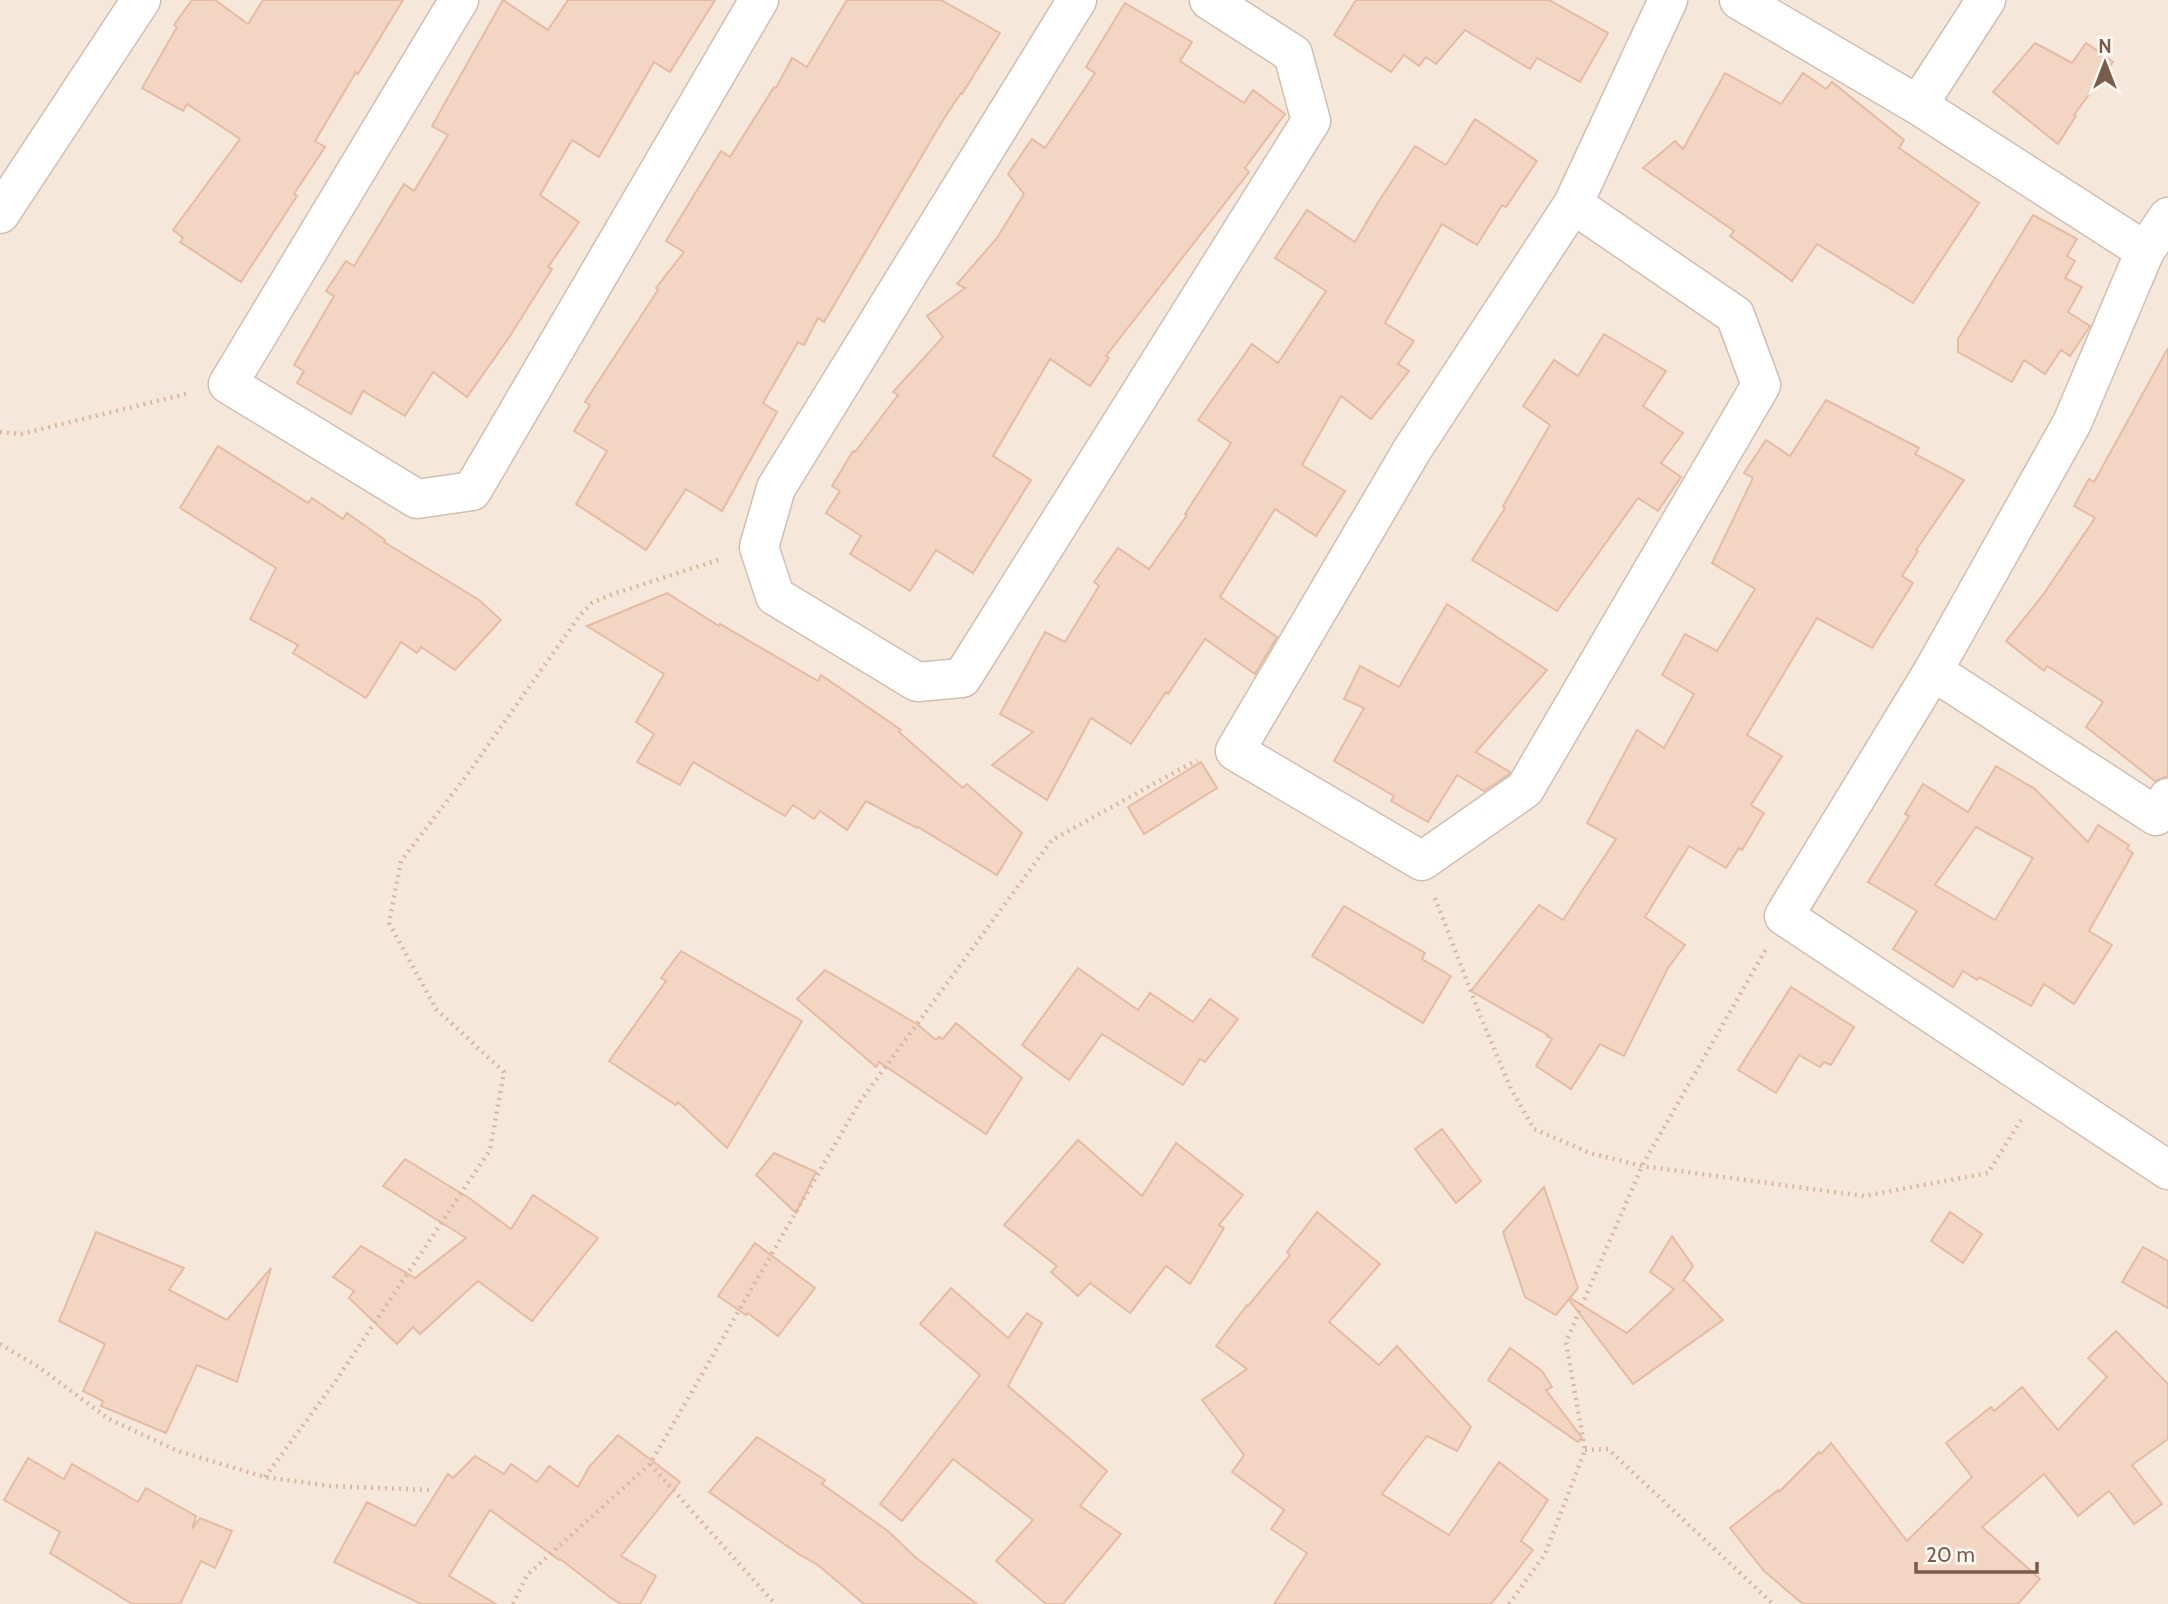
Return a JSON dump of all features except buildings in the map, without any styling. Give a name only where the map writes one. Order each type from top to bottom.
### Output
[{"type":"street","points":[[0,214],[141,0]]},
{"type":"street","points":[[459,0],[228,384],[417,499],[472,491],[759,0]]},
{"type":"street","points":[[1077,0],[776,488],[758,547],[775,596],[917,682],[962,678],[1311,121],[1293,54],[1209,0]]},
{"type":"street","points":[[1573,204],[1735,315],[1761,385],[1525,789],[1422,861],[1235,751],[1412,450],[1573,204],[1668,0]]},
{"type":"street","points":[[1739,0],[1918,105],[2145,251]]},
{"type":"street","points":[[1918,105],[1986,0]]},
{"type":"street","points":[[2168,217],[2145,251],[2072,424],[1933,671],[1784,916],[2168,1170]]},
{"type":"street","points":[[1933,671],[2156,816],[2168,798]]},
{"type":"path","points":[[0,432],[21,434],[228,384]]},
{"type":"path","points":[[265,1477],[337,1380],[490,1150],[504,1072],[436,1009],[389,923],[401,861],[467,775],[580,615],[592,603],[758,547]]},
{"type":"path","points":[[513,1604],[527,1575],[650,1464],[859,1103],[1052,840],[1205,755],[1235,751]]},
{"type":"path","points":[[1422,861],[1480,1015],[1511,1089],[1534,1129],[1590,1153],[1643,1166],[1864,1196],[1988,1173],[2042,1088]]},
{"type":"path","points":[[1509,1604],[1545,1554],[1585,1450],[1566,1342],[1643,1166],[1784,916]]},
{"type":"path","points":[[0,1344],[40,1367],[109,1419],[178,1451],[265,1477],[330,1486],[430,1490]]},
{"type":"path","points":[[1585,1450],[1608,1448],[1773,1604]]},
{"type":"path","points":[[650,1464],[775,1604]]},
{"type":"shaded area","points":[[0,0],[2168,0],[2168,1604],[0,1604]]}]
